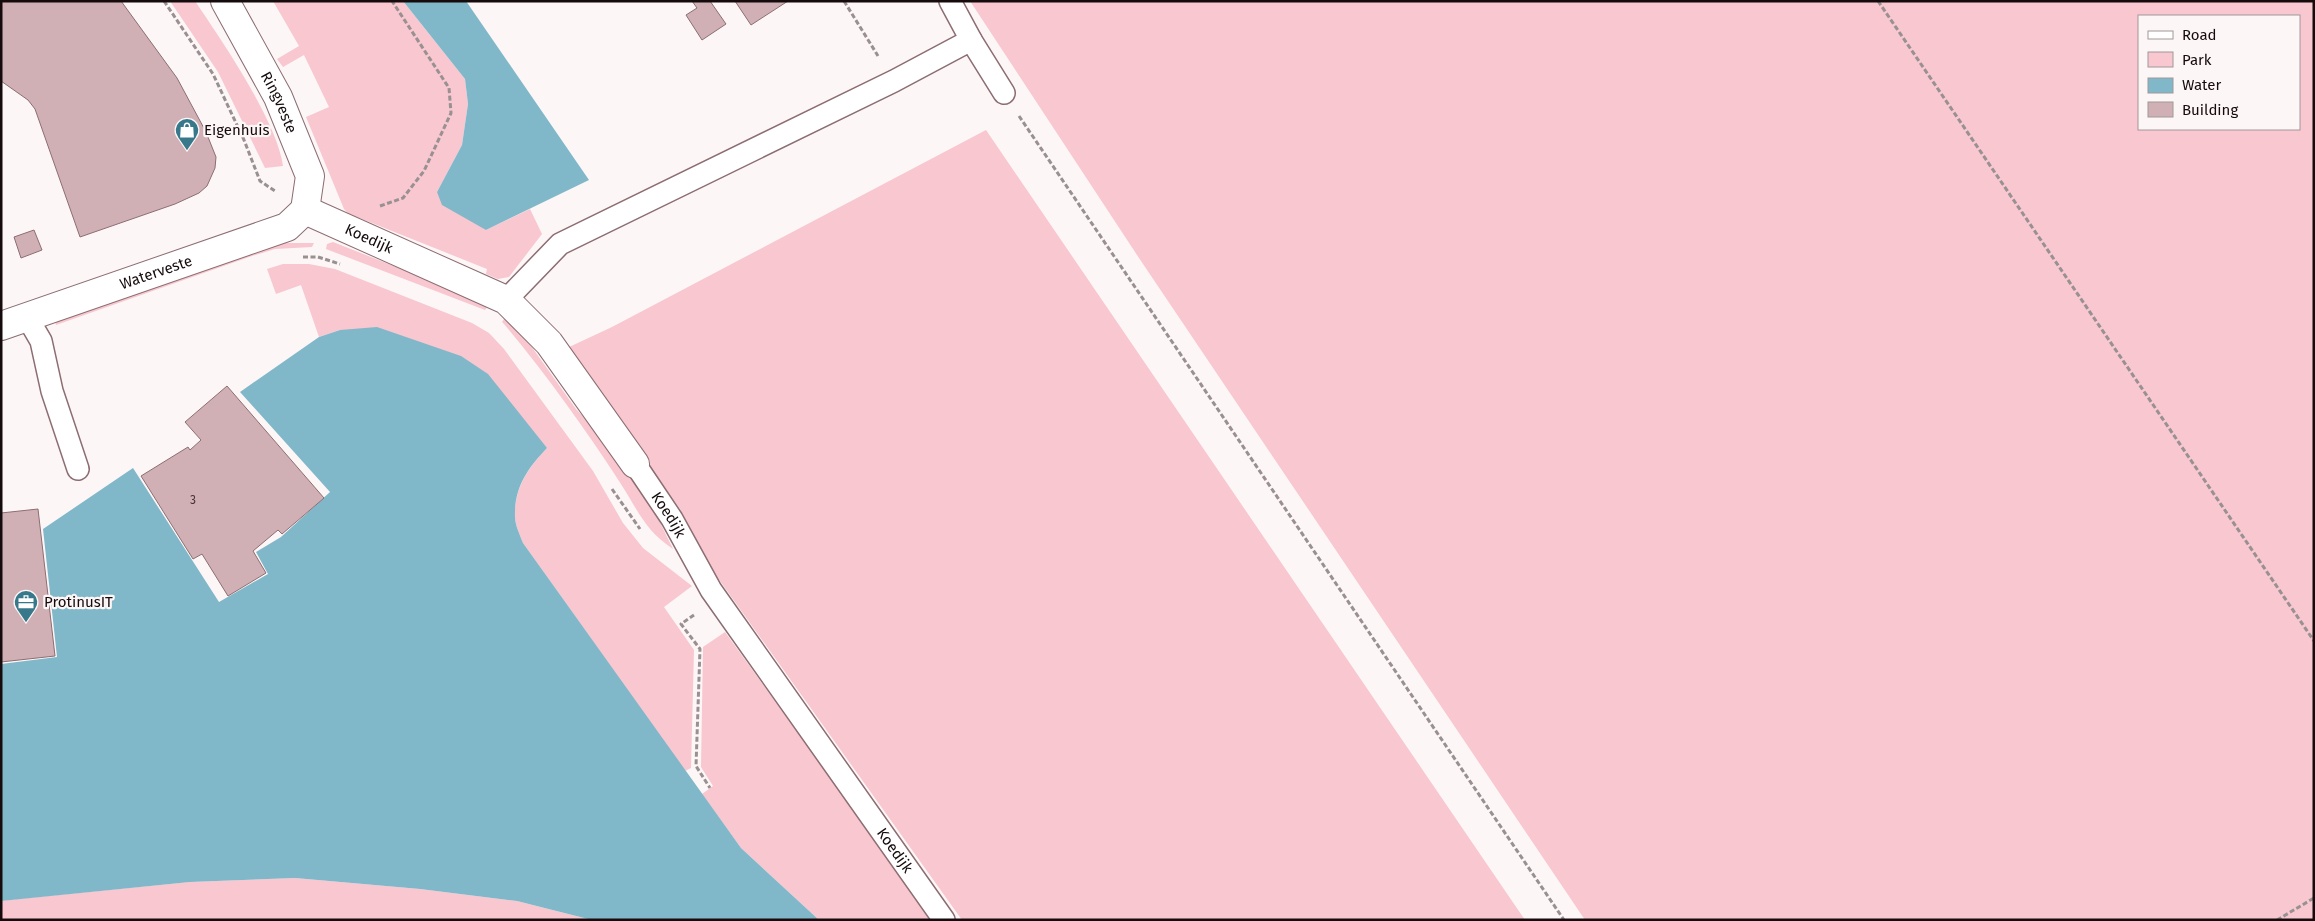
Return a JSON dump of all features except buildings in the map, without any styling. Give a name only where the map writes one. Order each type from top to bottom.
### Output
[{"type":"street","name":"Ringveste","points":[[224,1],[278,97],[310,176],[305,210]]},
{"type":"street","name":"Koedijk","points":[[305,210],[506,300],[549,343],[635,464]]},
{"type":"street","name":"Waterveste","points":[[1,326],[287,227],[305,210]]},
{"type":"lane","points":[[950,1],[971,40],[1004,93]]},
{"type":"lane","points":[[506,300],[560,244],[894,81],[971,40]]},
{"type":"lane","points":[[27,317],[41,341],[52,391],[78,469]]},
{"type":"lane","name":"Koedijk","points":[[635,464],[672,519],[717,599],[944,920]]},
{"type":"path","points":[[164,1],[213,74],[244,140],[260,180],[305,210]]},
{"type":"path","points":[[331,223],[403,198],[424,171],[451,113],[449,88],[392,1]]},
{"type":"path","points":[[844,1],[894,81]]},
{"type":"path","points":[[1878,1],[2314,641]]},
{"type":"path","points":[[1004,93],[1564,920]]},
{"type":"path","points":[[710,788],[696,766],[700,649],[681,624],[717,599]]},
{"type":"path","points":[[2277,920],[2314,898]]},
{"type":"green space","points":[[170,1],[195,1],[260,105],[279,148],[283,166],[265,168],[218,72]]},
{"type":"green space","points":[[273,1],[403,1],[465,79],[468,104],[462,145],[437,192],[486,230],[530,209],[542,234],[509,277],[498,279],[486,274],[487,269],[357,217],[354,220],[344,209],[306,117],[329,107],[304,55],[283,67],[277,59],[299,46]]},
{"type":"green space","points":[[970,1],[2314,1],[2314,920],[1585,920],[1139,258]]},
{"type":"green space","points":[[986,130],[1525,920],[962,920],[715,574],[680,509],[625,435],[567,348],[612,327]]},
{"type":"green space","points":[[333,242],[490,304],[485,310],[326,249],[327,244]]},
{"type":"green space","points":[[283,243],[314,243],[312,247],[275,249],[252,256],[56,325],[55,321],[257,249]]},
{"type":"green space","points":[[283,264],[309,264],[335,269],[472,323],[489,333],[504,349],[593,471],[623,523],[643,548],[692,586],[664,607],[694,650],[691,768],[685,771],[523,543],[515,520],[517,497],[528,471],[547,448],[340,330],[319,337],[301,285],[276,294],[267,269]]},
{"type":"green space","points":[[506,316],[519,329],[576,409],[611,447],[644,490],[673,549],[655,534],[642,518],[578,421],[502,322]]},
{"type":"green space","points":[[725,632],[933,920],[819,920],[741,848],[702,794],[713,786],[701,767],[703,647]]},
{"type":"green space","points":[[295,878],[420,889],[517,901],[592,920],[1,920],[1,901],[190,882]]},
{"type":"water","points":[[403,1],[466,1],[589,180],[486,230],[442,205],[437,192],[462,145],[468,104],[465,79]]},
{"type":"water","points":[[377,327],[461,356],[488,374],[547,448],[528,471],[517,496],[515,520],[523,543],[741,848],[819,920],[592,920],[517,901],[420,889],[295,878],[190,882],[1,901],[1,664],[57,657],[43,529],[133,468],[219,602],[268,574],[256,552],[281,537],[330,492],[240,392],[319,337],[340,330]]},
{"type":"place","name":"Eigenhuis","points":[[187,151]]},
{"type":"place","name":"ProtinusIT","points":[[26,623]]}]
